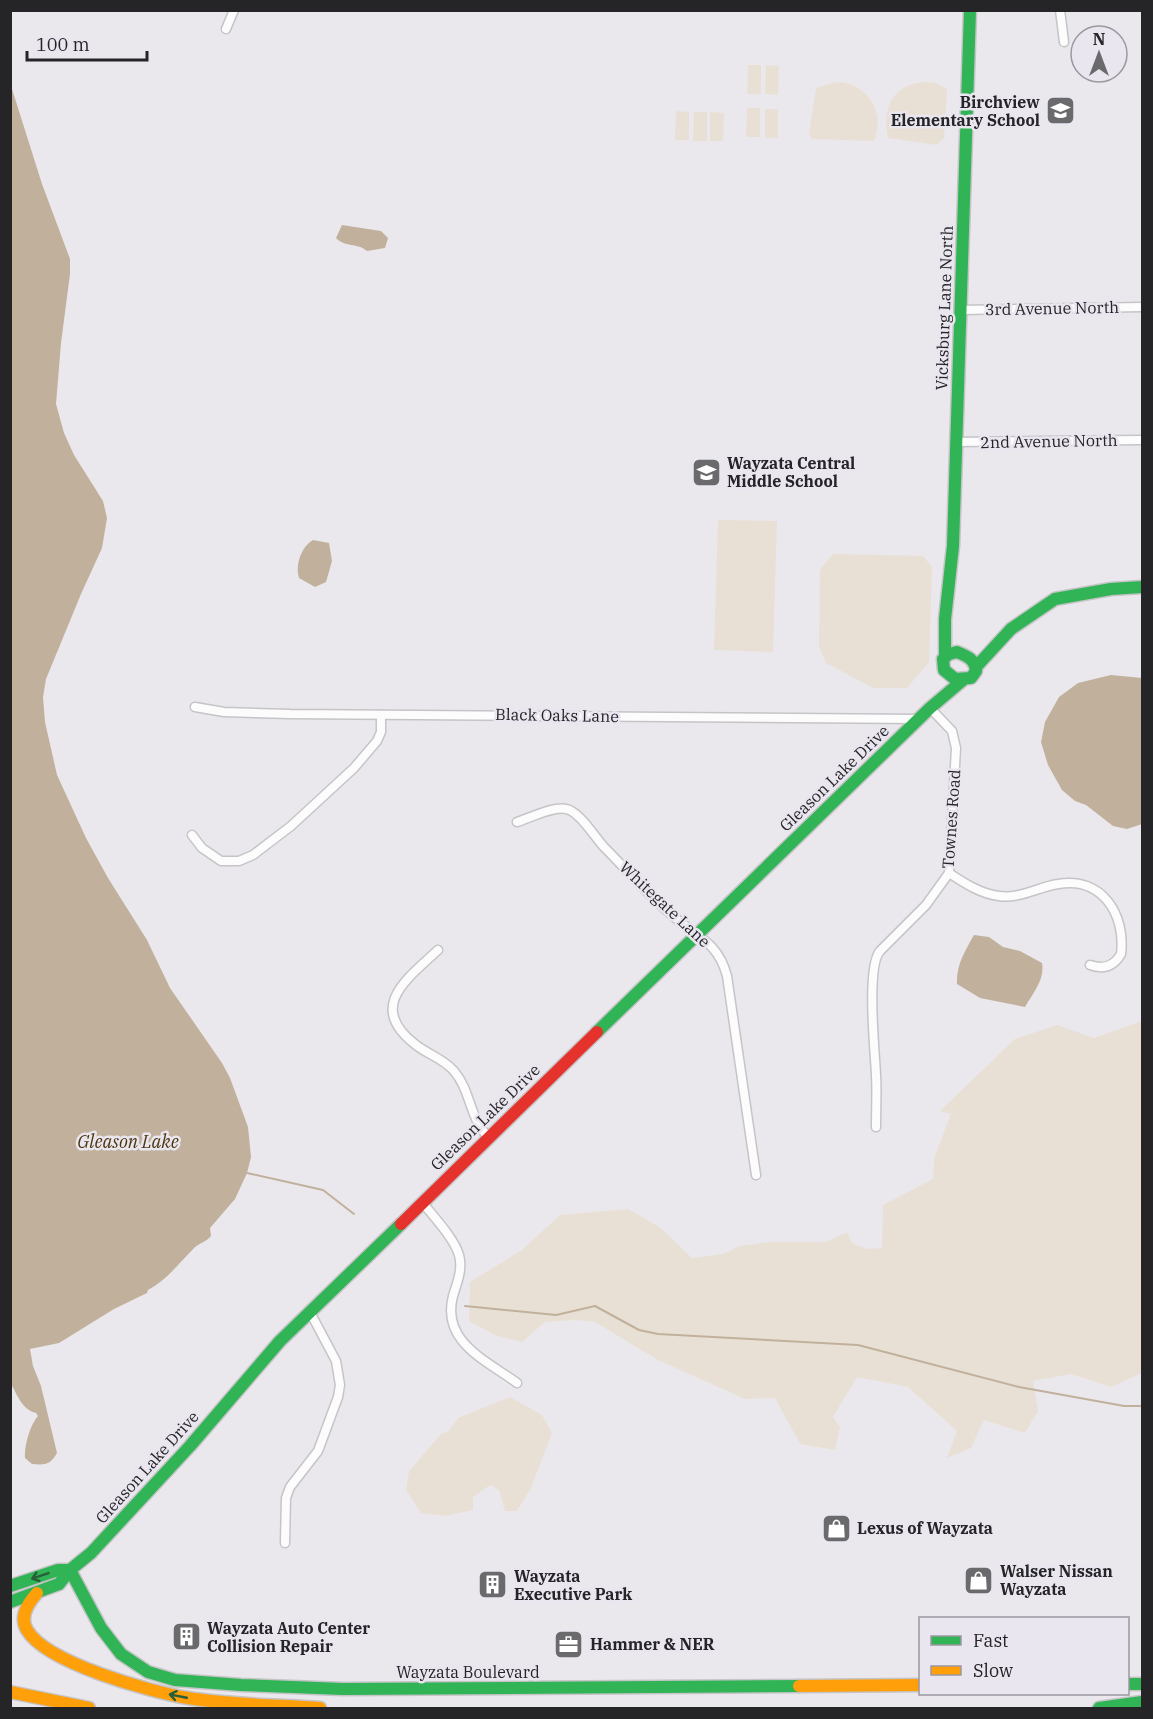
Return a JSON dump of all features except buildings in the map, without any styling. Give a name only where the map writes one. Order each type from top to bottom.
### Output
[{"type":"main road","name":"Vicksburg Lane North","points":[[947,675],[941,663],[951,654],[954,642],[952,616],[947,607],[952,546],[970,10]]},
{"type":"main road","points":[[951,654],[974,663],[998,644],[1011,629],[1032,613],[1055,600],[1111,589],[1143,587]]},
{"type":"main road","name":"Gleason Lake Drive","points":[[10,1602],[59,1584],[70,1570],[91,1553],[190,1446],[280,1341],[934,704],[963,680],[974,675],[974,663]]},
{"type":"main road","points":[[947,675],[963,680]]},
{"type":"main road","name":"Gleason Lake Drive","points":[[934,704],[947,675]]},
{"type":"main road","points":[[10,1586],[58,1570],[70,1570]]},
{"type":"main road","name":"Wayzata Boulevard","points":[[70,1570],[101,1629],[118,1652],[148,1672],[178,1680],[305,1689],[919,1684]]},
{"type":"main road","points":[[37,1593],[28,1602],[24,1614],[31,1636],[52,1651],[92,1670],[142,1688],[186,1698],[320,1708]]},
{"type":"main road","points":[[10,1692],[88,1708]]},
{"type":"main road","points":[[1099,1708],[1143,1702]]},
{"type":"street","points":[[226,28],[234,10]]},
{"type":"street","points":[[1060,10],[1064,42]]},
{"type":"street","name":"3rd Avenue North","points":[[960,310],[1143,307]]},
{"type":"street","name":"2nd Avenue North","points":[[956,442],[1143,440]]},
{"type":"street","name":"Townes Road","points":[[876,1127],[876,1076],[872,1024],[874,960],[935,895],[949,873],[956,748],[952,731],[934,704]]},
{"type":"street","name":"Black Oaks Lane","points":[[195,707],[224,712],[381,715],[920,719]]},
{"type":"street","points":[[192,835],[202,848],[221,861],[239,861],[253,855],[291,826],[354,768],[377,741],[381,732],[381,715]]},
{"type":"street","name":"Whitegate Lane","points":[[517,822],[556,808],[565,808],[573,812],[673,917],[698,933],[719,956],[727,976],[756,1175]]},
{"type":"street","points":[[949,873],[975,889],[999,896],[1026,894],[1061,883],[1088,887],[1100,894],[1117,915],[1122,934],[1121,954],[1111,965],[1104,968],[1090,965]]},
{"type":"street","points":[[438,950],[401,984],[396,991],[393,1011],[396,1022],[404,1034],[417,1046],[445,1062],[455,1072],[462,1082],[477,1123],[488,1137]]},
{"type":"street","points":[[422,1202],[455,1246],[459,1256],[459,1277],[450,1310],[460,1341],[517,1383]]},
{"type":"street","points":[[285,1543],[286,1497],[290,1487],[318,1451],[338,1397],[340,1385],[336,1361],[310,1311]]},
{"type":"shaded area","points":[[748,65],[761,65],[761,94],[747,94]]},
{"type":"shaded area","points":[[766,65],[779,66],[778,95],[765,94]]},
{"type":"shaded area","points":[[836,82],[857,87],[871,101],[877,119],[874,141],[812,139],[809,133],[816,88]]},
{"type":"shaded area","points":[[924,82],[936,83],[947,89],[944,138],[937,145],[888,138],[886,117],[891,100],[904,88]]},
{"type":"shaded area","points":[[747,108],[760,108],[760,137],[746,137]]},
{"type":"shaded area","points":[[765,109],[778,109],[778,138],[765,138]]},
{"type":"shaded area","points":[[676,111],[689,112],[689,140],[675,140]]},
{"type":"shaded area","points":[[694,112],[707,112],[707,141],[693,141]]},
{"type":"shaded area","points":[[710,112],[724,113],[723,141],[710,141]]},
{"type":"shaded area","points":[[718,520],[777,521],[773,652],[714,650]]},
{"type":"shaded area","points":[[833,554],[923,556],[932,567],[929,662],[907,688],[873,688],[826,663],[819,646],[820,570]]},
{"type":"shaded area","points":[[1142,1021],[1142,1373],[1111,1387],[1071,1374],[1033,1381],[1038,1411],[1025,1433],[984,1420],[971,1448],[947,1458],[957,1431],[908,1387],[857,1377],[833,1417],[840,1427],[835,1450],[800,1444],[775,1398],[745,1399],[658,1360],[595,1322],[577,1320],[545,1322],[522,1342],[495,1335],[469,1321],[470,1282],[522,1250],[560,1215],[628,1209],[661,1228],[692,1258],[723,1254],[740,1246],[770,1242],[826,1242],[847,1232],[852,1243],[867,1249],[882,1248],[883,1205],[933,1179],[934,1158],[951,1114],[940,1111],[1015,1039],[1057,1025],[1094,1038]]},
{"type":"shaded area","points":[[510,1397],[542,1415],[552,1433],[531,1488],[517,1511],[505,1511],[499,1490],[490,1485],[473,1497],[473,1510],[445,1516],[421,1513],[406,1490],[409,1471],[441,1434],[449,1431],[458,1418]]},
{"type":"water","name":"Gleason Lake","points":[[11,76],[12,89],[42,184],[70,259],[56,404],[64,433],[74,455],[103,501],[107,518],[102,548],[46,679],[43,697],[45,722],[57,775],[86,838],[147,940],[170,988],[230,1078],[248,1127],[251,1157],[247,1173],[235,1199],[210,1228],[211,1236],[195,1247],[167,1276],[147,1293],[114,1309],[59,1343],[30,1349],[57,1453],[49,1462],[40,1464],[32,1464],[25,1458],[28,1436],[38,1416],[23,1405],[10,1382]]},
{"type":"water","points":[[342,225],[381,231],[388,238],[385,248],[367,251],[339,241],[336,238]]},
{"type":"water","points":[[313,540],[329,543],[332,561],[326,582],[315,587],[299,578],[298,573],[302,552]]},
{"type":"water","points":[[1111,675],[1142,678],[1142,824],[1127,829],[1113,826],[1062,790],[1048,765],[1041,742],[1045,722],[1059,697],[1078,683]]},
{"type":"water","points":[[974,935],[989,937],[1003,947],[1020,951],[1042,963],[1040,981],[1025,1007],[980,998],[957,984],[960,964]]},
{"type":"waterway","points":[[247,1173],[323,1190],[354,1214]]},
{"type":"waterway","points":[[465,1306],[556,1315],[595,1306],[639,1330],[658,1334],[858,1345],[1019,1387],[1124,1406],[1142,1406]]},
{"type":"traffic: fast","points":[[945,655],[945,619],[953,546],[970,10]]},
{"type":"traffic: fast","points":[[976,667],[1011,629],[1055,599],[1111,589],[1142,587]]},
{"type":"traffic: fast","points":[[957,652],[974,664],[976,671],[971,678],[955,679],[944,670],[943,659],[957,652]]},
{"type":"traffic: fast","points":[[597,1032],[930,708],[963,680]]},
{"type":"traffic: fast","points":[[10,1602],[59,1584],[70,1570],[91,1553],[190,1446],[280,1341],[401,1224]]},
{"type":"traffic: fast","points":[[10,1586],[58,1570],[70,1570]]},
{"type":"traffic: fast","points":[[70,1570],[101,1628],[121,1654],[148,1672],[175,1680],[343,1689],[799,1686]]},
{"type":"traffic: fast","points":[[1129,1684],[1142,1684]]},
{"type":"traffic: fast","points":[[1099,1708],[1142,1702]]},
{"type":"traffic: slow","points":[[37,1593],[24,1615],[27,1630],[38,1642],[55,1654],[101,1674],[126,1683],[188,1698],[320,1708]]},
{"type":"traffic: slow","points":[[799,1686],[919,1685]]},
{"type":"traffic: slow","points":[[10,1692],[89,1708]]},
{"type":"traffic: jam","points":[[401,1224],[597,1032]]},
{"type":"place","name":"Birchview Elementary School","points":[[1061,111]]},
{"type":"place","name":"Wayzata Central Middle School","points":[[706,472]]},
{"type":"place","name":"Lexus of Wayzata","points":[[836,1528]]},
{"type":"place","name":"Walser Nissan Wayzata","points":[[979,1580]]},
{"type":"place","name":"Wayzata Executive Park","points":[[493,1585]]},
{"type":"place","name":"Wayzata Auto Center Collision Repair","points":[[186,1637]]},
{"type":"place","name":"Hammer & NER","points":[[569,1644]]}]
